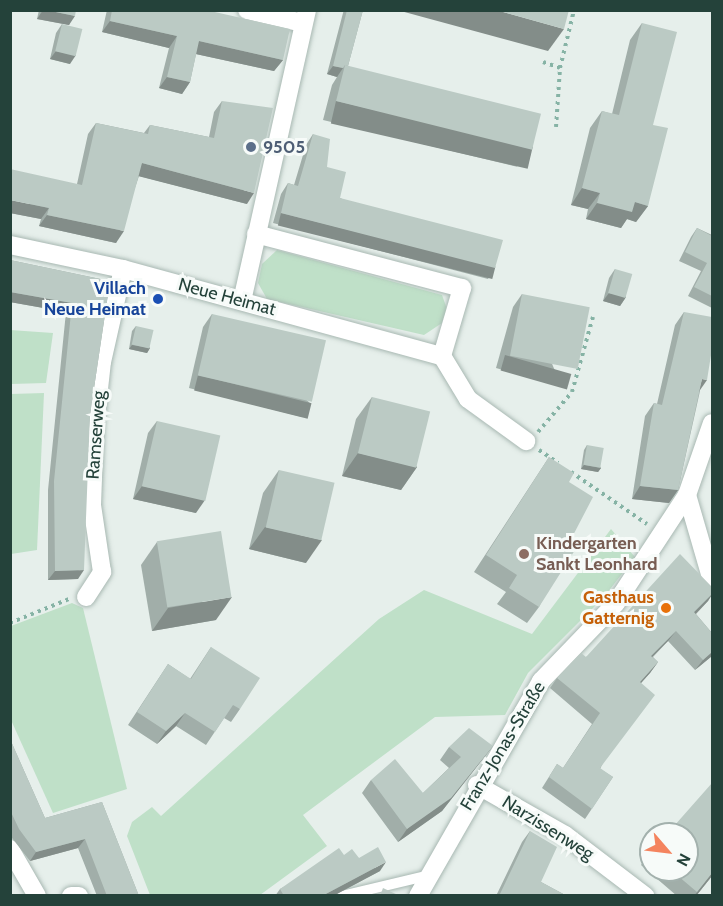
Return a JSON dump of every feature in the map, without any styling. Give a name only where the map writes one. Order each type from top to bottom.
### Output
[{"type":"street","points":[[242,301],[305,17],[247,10]]},
{"type":"street","points":[[256,234],[462,288],[442,356],[468,399],[526,441]]},
{"type":"street","name":"Neue Heimat","points":[[10,245],[123,269],[442,356]]},
{"type":"street","name":"Ramserweg","points":[[86,597],[102,572],[92,505],[94,425],[102,362],[123,269]]},
{"type":"street","name":"Franz-Jonas-Straße","points":[[418,896],[426,876],[477,785],[541,681],[616,603],[687,495],[712,423]]},
{"type":"street","points":[[687,495],[712,581]]},
{"type":"street","name":"Narzissenweg","points":[[477,785],[565,835],[645,896]]},
{"type":"street","points":[[10,849],[37,896]]},
{"type":"street","points":[[71,896],[79,896]]},
{"type":"lane","points":[[342,896],[426,876]]},
{"type":"path","points":[[556,127],[560,68],[574,10]]},
{"type":"path","points":[[543,62],[560,68]]},
{"type":"path","points":[[593,317],[572,392],[526,441],[662,534]]},
{"type":"path","points":[[10,623],[77,596],[86,597]]},
{"type":"green space","points":[[277,250],[442,295],[447,309],[442,323],[424,335],[267,299],[258,283],[262,264]]},
{"type":"green space","points":[[10,330],[53,333],[46,383],[11,384]]},
{"type":"green space","points":[[44,393],[37,550],[11,554],[11,394]]},
{"type":"green space","points":[[611,529],[635,557],[604,597],[528,673],[505,715],[435,717],[303,815],[327,846],[260,895],[150,895],[127,836],[132,822],[152,807],[161,816],[379,619],[424,590],[532,634]]},
{"type":"green space","points":[[72,603],[83,608],[127,789],[53,813],[11,720],[11,626]]},
{"type":"building","points":[[46,10],[76,10],[75,16]]},
{"type":"building","points":[[112,10],[206,10],[290,29],[283,60],[199,41],[190,82],[167,77],[177,36],[110,21]]},
{"type":"building","points":[[347,10],[363,10],[348,66],[345,65],[343,68],[333,66]]},
{"type":"building","points":[[496,10],[569,10],[564,29]]},
{"type":"building","points":[[642,23],[677,32],[653,125],[668,128],[648,206],[635,202],[632,212],[597,203],[600,193],[582,188],[602,111],[619,115]]},
{"type":"building","points":[[62,24],[82,29],[76,56],[55,51]]},
{"type":"building","points":[[345,65],[541,114],[532,150],[336,101]]},
{"type":"building","points":[[222,101],[273,108],[254,193],[142,163],[124,231],[47,215],[49,208],[10,200],[10,169],[82,185],[96,123],[148,134],[150,125],[214,138]]},
{"type":"building","points":[[313,134],[330,139],[327,167],[346,172],[340,198],[503,240],[495,268],[281,213],[288,183],[298,186]]},
{"type":"building","points":[[697,228],[712,236],[712,296],[694,287],[707,263],[685,252]]},
{"type":"building","points":[[10,260],[110,281],[90,415],[84,570],[55,571],[54,481],[72,303],[10,292]]},
{"type":"building","points":[[615,269],[632,274],[625,298],[608,293]]},
{"type":"building","points":[[522,294],[590,307],[578,369],[510,356]]},
{"type":"building","points":[[684,312],[712,317],[712,349],[707,380],[702,379],[678,490],[640,486],[654,403],[662,405]]},
{"type":"building","points":[[212,314],[326,340],[312,402],[198,375]]},
{"type":"building","points":[[136,326],[154,330],[149,349],[132,345]]},
{"type":"building","points":[[372,397],[430,412],[416,468],[358,453]]},
{"type":"building","points":[[157,421],[220,436],[205,501],[142,486]]},
{"type":"building","points":[[587,445],[604,448],[600,468],[584,465]]},
{"type":"building","name":"Kindergarten Sankt Leonhard","points":[[549,457],[574,473],[569,482],[593,497],[568,545],[575,550],[539,607],[509,588],[517,575],[486,555]]},
{"type":"building","points":[[279,470],[335,483],[321,540],[266,527]]},
{"type":"building","points":[[221,531],[231,597],[167,607],[157,541]]},
{"type":"building","points":[[680,554],[712,587],[712,594],[694,612],[712,633],[712,652],[703,660],[676,631],[651,656],[658,662],[640,682],[655,695],[600,768],[613,777],[592,809],[549,777],[557,764],[563,768],[600,713],[557,678],[581,653],[586,657]]},
{"type":"building","points":[[211,647],[260,678],[240,709],[233,705],[215,732],[185,713],[166,731],[137,712],[168,664],[191,679]]},
{"type":"building","points":[[469,728],[493,746],[451,798],[407,829],[371,780],[395,759],[423,793],[461,757],[449,747]]},
{"type":"building","points":[[10,739],[45,818],[102,802],[139,896],[107,896],[85,839],[36,852],[19,829],[10,810]]},
{"type":"building","points":[[712,783],[712,873],[697,892],[685,882],[699,882],[699,822],[678,822]]},
{"type":"building","points":[[530,831],[557,847],[541,882],[567,896],[499,896]]},
{"type":"building","points":[[378,847],[386,862],[322,896],[284,896],[280,889],[339,848],[344,855],[352,849],[359,858]]},
{"type":"building","points":[[383,888],[400,896],[380,896]]},
{"type":"place","name":"9505","points":[[251,147]]},
{"type":"place","name":"Villach Neue Heimat","points":[[158,299]]},
{"type":"place","name":"Kindergarten Sankt Leonhard","points":[[524,554]]},
{"type":"place","name":"Gasthaus Gatternig","points":[[666,608]]}]
